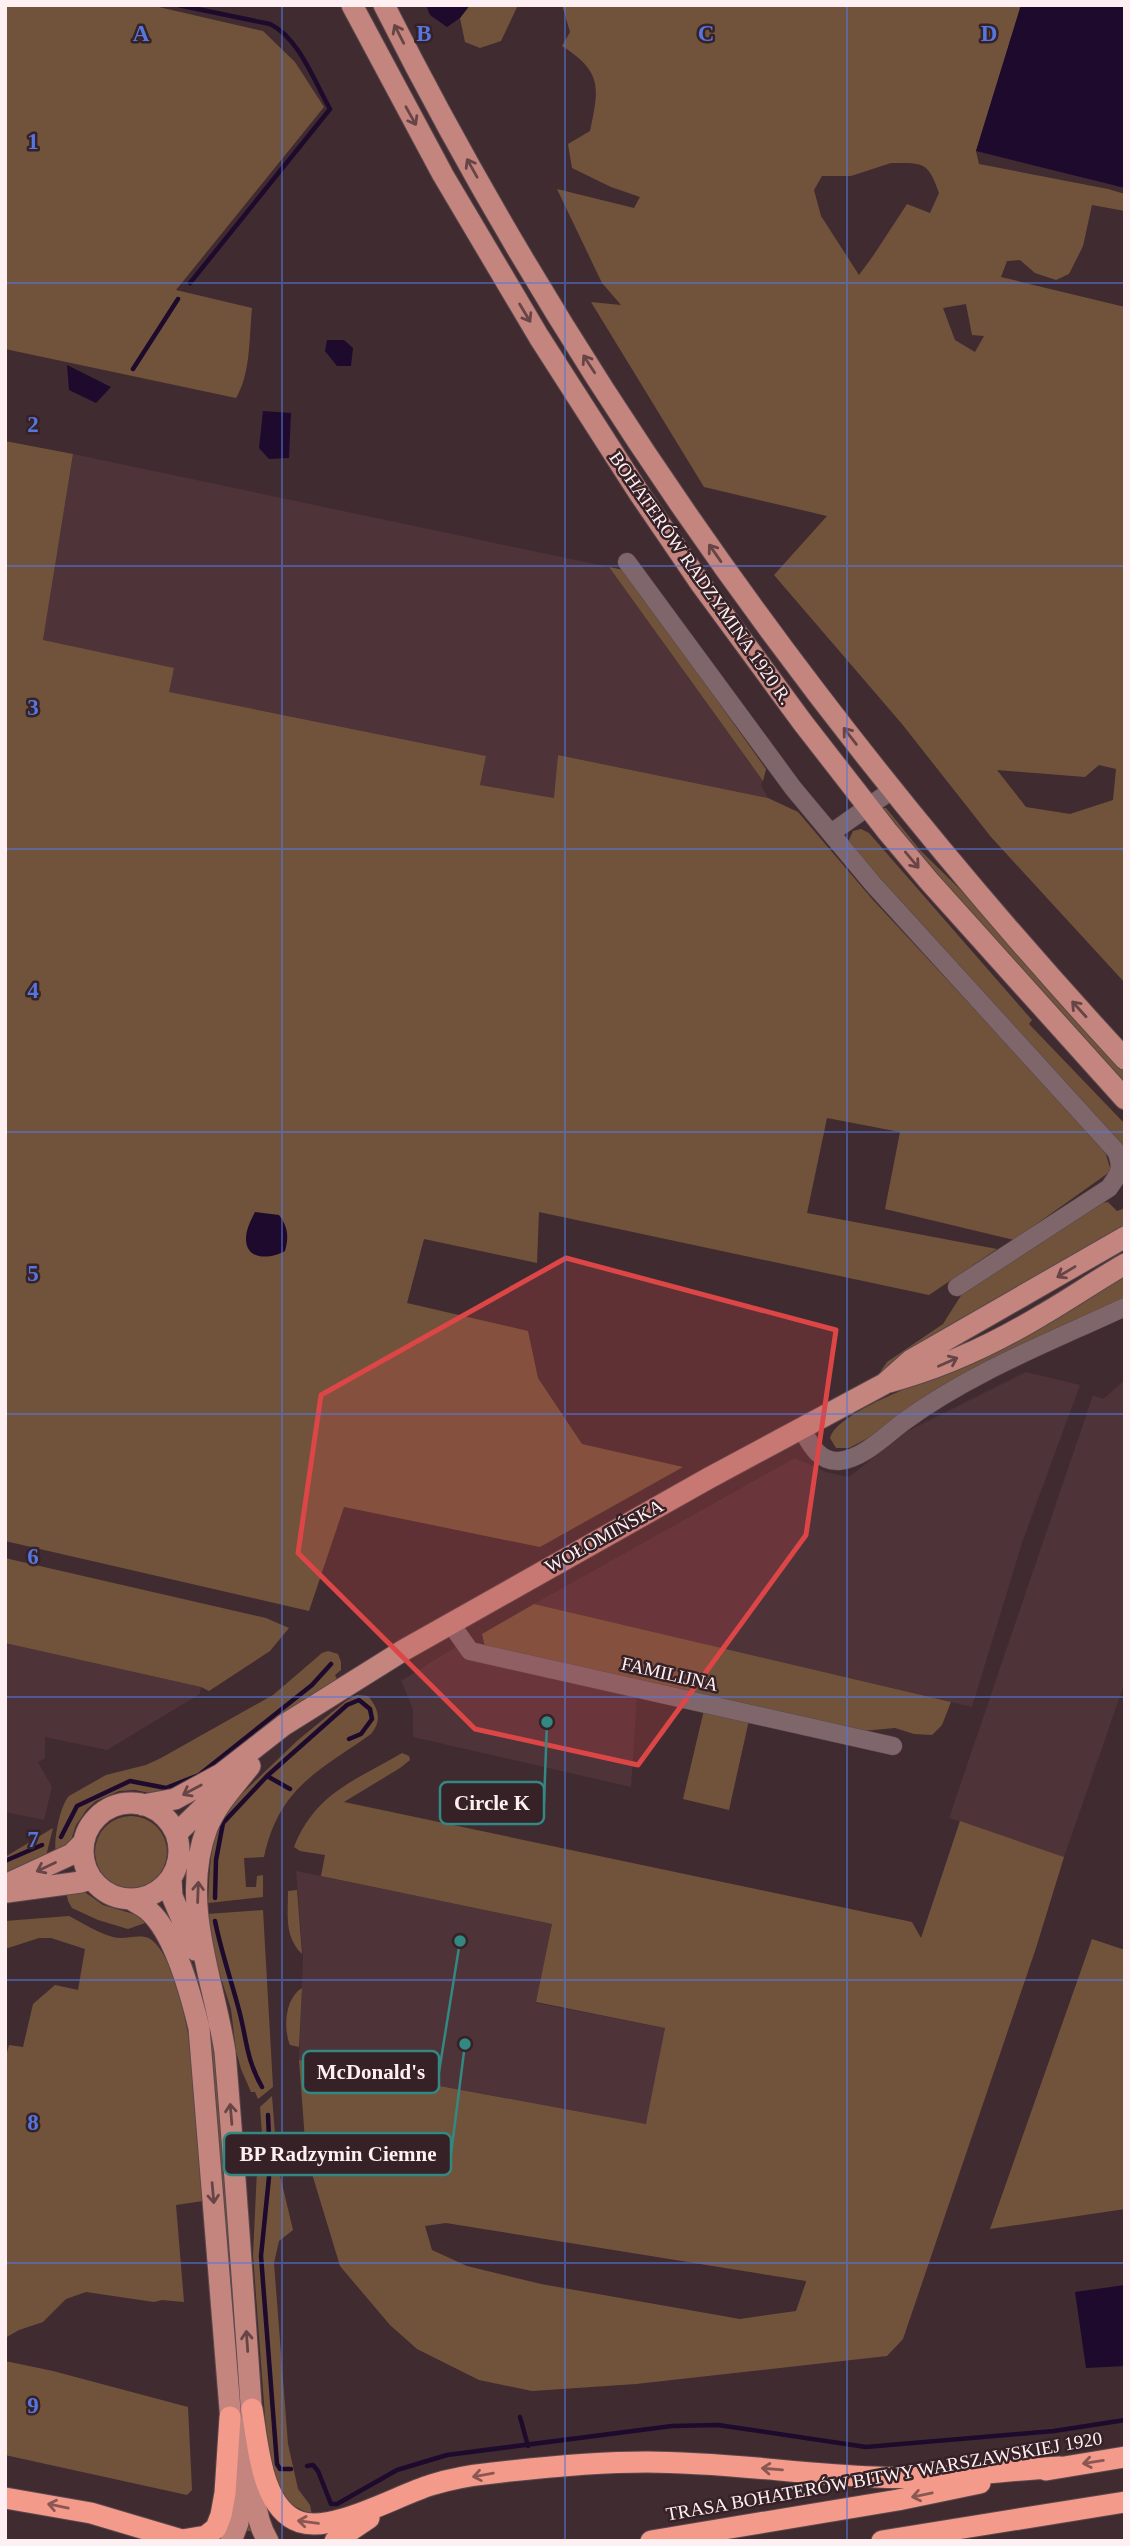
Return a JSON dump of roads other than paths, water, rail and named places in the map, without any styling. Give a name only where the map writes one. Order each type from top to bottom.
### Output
[{"type":"highway","points":[[252,2409],[263,2473],[271,2493],[278,2504],[300,2522],[339,2520],[432,2485],[491,2473],[646,2462],[877,2477],[1060,2467]]},
{"type":"highway","points":[[5,2498],[69,2508],[183,2540],[206,2536],[216,2528],[222,2515],[230,2417]]},
{"type":"highway","name":"TRASA BOHATERÓW BITWY WARSZAWSKIEJ 1920","points":[[651,2541],[898,2500],[1060,2467],[1125,2457]]},
{"type":"highway","points":[[335,2541],[397,2499]]},
{"type":"highway","points":[[882,2541],[1125,2502]]},
{"type":"highway","points":[[970,2541],[1070,2511]]},
{"type":"highway","points":[[109,2519],[148,2541]]},
{"type":"main road","name":"BOHATERÓW RADZYMINA 1920 R.","points":[[352,5],[443,176],[539,337],[701,583],[868,808],[929,881],[1125,1098]]},
{"type":"main road","name":"BOHATERÓW RADZYMINA 1920 R.","points":[[384,5],[413,64],[522,258],[665,482],[790,658],[892,790],[998,918],[1125,1059]]},
{"type":"main road","name":"WOŁOMIŃSKA","points":[[884,1384],[911,1360],[1125,1237]]},
{"type":"main road","name":"WOŁOMIŃSKA","points":[[143,1805],[175,1799],[221,1774],[284,1725],[404,1650],[579,1550],[884,1384],[925,1373],[1002,1337],[1125,1264]]},
{"type":"main road","name":"WOŁOMIŃSKA","points":[[176,1834],[202,1807],[329,1697]]},
{"type":"main road","points":[[250,1766],[221,1801],[203,1841],[198,1886],[198,1928],[225,2052],[252,2409],[254,2480],[258,2516],[268,2541]]},
{"type":"main road","points":[[210,1983],[172,1896],[171,1879],[179,1857],[176,1834],[168,1821],[157,1811],[143,1805],[117,1805],[106,1810],[95,1819],[84,1842],[83,1855],[91,1879],[109,1894],[132,1900],[153,1914],[173,1949],[193,2002],[199,2028],[238,2523],[230,2541]]},
{"type":"main road","points":[[5,1885],[72,1854],[84,1842]]},
{"type":"main road","points":[[5,1892],[91,1879]]},
{"type":"main road","points":[[132,1900],[147,1897],[160,1890],[171,1879]]},
{"type":"street","points":[[627,562],[793,788],[873,884],[980,1004],[1116,1150],[1121,1164],[1120,1174],[1109,1188],[957,1287]]},
{"type":"street","points":[[831,833],[892,790]]},
{"type":"street","points":[[801,1428],[813,1449],[822,1457],[834,1461],[849,1459],[876,1443],[940,1396],[1125,1307]]},
{"type":"street","name":"FAMILIJNA","points":[[451,1624],[470,1651],[894,1746]]},
{"type":"waterway","points":[[178,5],[270,24],[298,50],[330,109],[190,283]]},
{"type":"waterway","points":[[133,369],[178,299]]},
{"type":"waterway","points":[[61,1837],[77,1806],[130,1781],[166,1788],[199,1775],[312,1685],[331,1664]]},
{"type":"waterway","points":[[215,1898],[216,1860],[223,1823],[267,1776],[347,1705],[359,1700],[370,1709],[372,1719],[361,1734],[349,1739]]},
{"type":"waterway","points":[[267,1776],[290,1789]]},
{"type":"waterway","points":[[5,1861],[42,1845]]},
{"type":"waterway","points":[[215,1921],[250,2058],[262,2087]]},
{"type":"waterway","points":[[268,2115],[270,2161]]},
{"type":"waterway","points":[[269,2177],[261,2256],[277,2464],[280,2469],[291,2469]]},
{"type":"waterway","points":[[520,2417],[528,2446]]},
{"type":"waterway","points":[[307,2466],[313,2465],[318,2471],[331,2504],[337,2504],[397,2470],[447,2455],[672,2426],[718,2425],[866,2447],[1054,2431],[1125,2420]]},
{"type":"place","name":"Circle K","points":[[547,1722]]},
{"type":"place","name":"McDonald's","points":[[460,1941]]},
{"type":"place","name":"BP Radzymin Ciemne","points":[[465,2044]]}]
